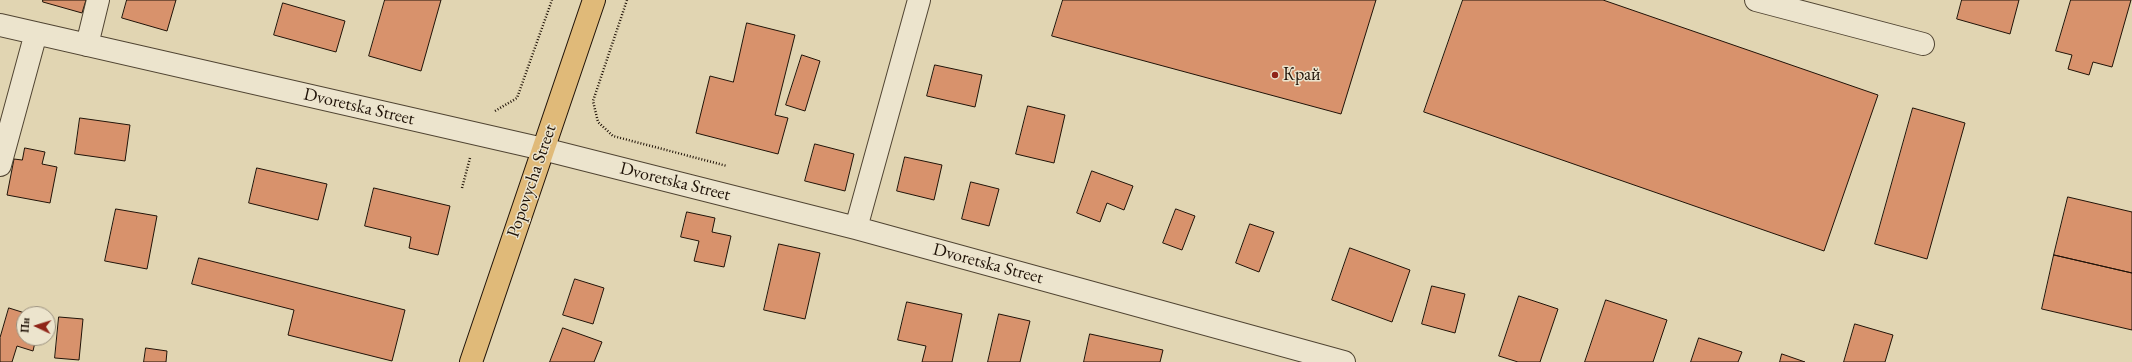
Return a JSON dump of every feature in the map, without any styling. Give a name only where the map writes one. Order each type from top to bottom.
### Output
[{"type":"main road","name":"Popovycha Street","points":[[471,362],[594,0]]},
{"type":"street","points":[[86,45],[98,0]]},
{"type":"street","points":[[856,228],[919,0]]},
{"type":"street","points":[[1756,0],[1923,44]]},
{"type":"street","name":"Dvoretska Street","points":[[0,25],[543,148],[856,228],[1344,362]]},
{"type":"street","points":[[0,165],[36,33]]},
{"type":"path","points":[[462,188],[482,118],[517,98],[552,0]]},
{"type":"path","points":[[627,0],[593,101],[598,122],[613,136],[733,168]]},
{"type":"building","points":[[43,0],[86,0],[82,13],[43,2]]},
{"type":"building","points":[[127,0],[176,0],[167,31],[122,18]]},
{"type":"building","points":[[385,0],[441,0],[421,71],[369,56]]},
{"type":"building","name":"Край","points":[[1063,0],[1376,0],[1341,114],[1052,36]]},
{"type":"building","points":[[1463,0],[1603,0],[1878,95],[1824,251],[1424,112]]},
{"type":"building","points":[[1962,0],[2019,0],[2010,34],[1957,19]]},
{"type":"building","points":[[2071,0],[2131,0],[2112,67],[2093,62],[2089,75],[2068,69],[2072,55],[2056,51]]},
{"type":"building","points":[[283,3],[345,21],[336,52],[274,35]]},
{"type":"building","points":[[747,23],[795,35],[775,115],[788,118],[778,154],[696,133],[710,76],[733,82]]},
{"type":"building","points":[[802,55],[820,61],[805,111],[786,105]]},
{"type":"building","points":[[935,65],[982,75],[975,107],[927,96]]},
{"type":"building","points":[[1028,106],[1065,115],[1054,163],[1016,154]]},
{"type":"building","points":[[1913,108],[1965,123],[1927,259],[1875,244]]},
{"type":"building","points":[[80,118],[130,125],[125,161],[75,154]]},
{"type":"building","points":[[815,144],[854,154],[845,191],[805,181]]},
{"type":"building","points":[[25,148],[45,152],[42,164],[57,167],[50,203],[7,195],[14,159],[22,160]]},
{"type":"building","points":[[905,157],[942,165],[934,200],[897,191]]},
{"type":"building","points":[[257,168],[327,184],[318,220],[249,203]]},
{"type":"building","points":[[1092,171],[1133,186],[1124,210],[1107,203],[1100,222],[1077,213]]},
{"type":"building","points":[[971,182],[999,189],[989,226],[962,219]]},
{"type":"building","points":[[374,188],[450,206],[438,255],[409,248],[411,237],[365,226]]},
{"type":"building","points":[[2068,197],[2132,212],[2132,273],[2054,255]]},
{"type":"building","points":[[116,209],[157,216],[147,269],[105,261]]},
{"type":"building","points":[[1176,209],[1195,216],[1182,250],[1163,243]]},
{"type":"building","points":[[687,212],[715,218],[712,232],[731,236],[724,267],[694,261],[699,241],[681,237]]},
{"type":"building","points":[[1250,224],[1274,232],[1259,272],[1236,263]]},
{"type":"building","points":[[779,244],[820,253],[805,319],[764,310]]},
{"type":"building","points":[[1350,248],[1410,270],[1392,322],[1332,300]]},
{"type":"building","points":[[2054,255],[2132,273],[2132,330],[2042,309]]},
{"type":"building","points":[[199,258],[405,310],[392,361],[288,335],[294,310],[192,284]]},
{"type":"building","points":[[575,279],[604,288],[593,324],[563,315]]},
{"type":"building","points":[[1432,286],[1465,294],[1455,333],[1422,324]]},
{"type":"building","points":[[1519,296],[1558,309],[1540,362],[1518,362],[1499,356]]},
{"type":"building","points":[[1606,300],[1667,320],[1653,362],[1585,362]]},
{"type":"building","points":[[907,302],[962,314],[952,362],[922,362],[926,346],[898,340]]},
{"type":"building","points":[[9,308],[16,310],[17,346],[12,362],[0,362],[0,338]]},
{"type":"building","points":[[999,314],[1030,321],[1020,362],[988,362]]},
{"type":"building","points":[[59,317],[83,319],[79,360],[55,358]]},
{"type":"building","points":[[1855,324],[1893,335],[1885,362],[1844,362]]},
{"type":"building","points":[[563,328],[602,342],[594,362],[550,362]]},
{"type":"building","points":[[1090,334],[1163,350],[1160,362],[1084,362]]},
{"type":"building","points":[[1699,338],[1742,352],[1738,362],[1691,362]]},
{"type":"building","points":[[17,346],[34,346],[33,351]]},
{"type":"building","points":[[146,348],[167,351],[166,362],[144,362]]},
{"type":"building","points":[[1782,354],[1805,362],[1780,362]]},
{"type":"place","name":"Край","points":[[1275,75]]}]
